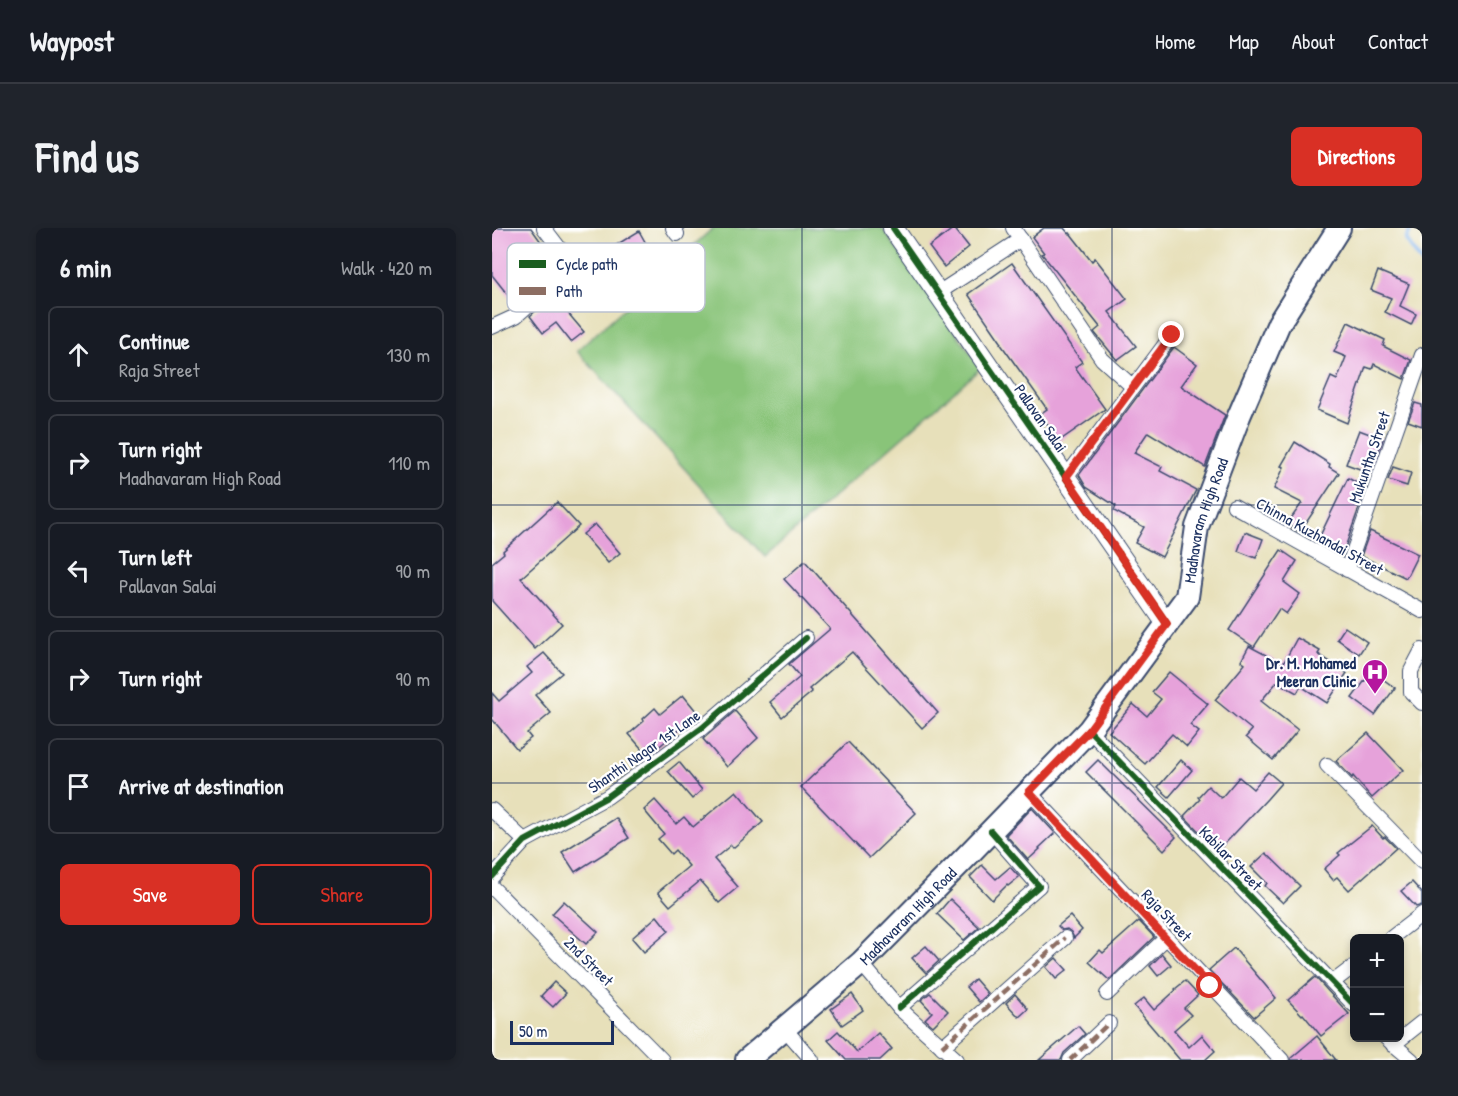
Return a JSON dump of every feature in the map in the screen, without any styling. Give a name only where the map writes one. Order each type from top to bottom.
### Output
[{"type":"main road","name":"Madhavaram High Road","points":[[747,1060],[861,963],[1089,730],[1187,597],[1197,527],[1239,416],[1280,323],[1339,228]]},
{"type":"street","points":[[544,228],[555,243]]},
{"type":"street","name":"Pallavan Salai","points":[[893,228],[1167,624]]},
{"type":"street","points":[[938,293],[1017,233],[1102,359],[1133,387]]},
{"type":"street","points":[[492,327],[521,312]]},
{"type":"street","points":[[1066,477],[1172,335]]},
{"type":"street","name":"Mukuntha Street","points":[[1347,570],[1422,355]]},
{"type":"street","name":"Chinna Kuzhandai Street","points":[[1234,506],[1422,611]]},
{"type":"street","name":"Shanthi Nagar 1st Lane","points":[[492,877],[525,841],[607,797],[702,728],[806,638]]},
{"type":"street","points":[[1422,650],[1411,671],[1411,692],[1422,703]]},
{"type":"street","name":"Kabilar Street","points":[[1089,730],[1350,1001]]},
{"type":"street","points":[[1327,765],[1422,862]]},
{"type":"street","name":"Raja Street","points":[[1029,792],[1278,1059]]},
{"type":"street","points":[[492,810],[525,841]]},
{"type":"street","points":[[899,1008],[1039,886],[991,831]]},
{"type":"street","name":"2nd Street","points":[[492,887],[663,1060]]},
{"type":"street","points":[[1397,934],[1422,914]]},
{"type":"street","points":[[942,1047],[1065,938]]},
{"type":"street","points":[[1107,994],[1166,938]]},
{"type":"street","points":[[861,963],[899,1008],[957,1060]]},
{"type":"street","points":[[1333,982],[1350,969]]},
{"type":"street","points":[[1070,1060],[1109,1023]]},
{"type":"street","points":[[1404,1033],[1422,1023]]},
{"type":"street","points":[[784,1028],[812,1060]]},
{"type":"street","points":[[1391,1042],[1412,1060]]},
{"type":"green space","points":[[713,228],[882,228],[981,368],[765,557],[577,351],[620,312],[705,312],[705,243],[696,243]]},
{"type":"building","points":[[492,228],[531,228],[542,243],[507,243],[507,294],[492,275]]},
{"type":"building","points":[[954,228],[969,247],[944,267],[929,247]]},
{"type":"building","points":[[1044,228],[1064,228],[1070,233],[1092,261],[1095,258],[1127,299],[1109,312],[1136,346],[1117,360],[1094,332],[1100,327],[1042,254],[1044,253],[1032,237]]},
{"type":"building","points":[[639,231],[646,243],[620,243]]},
{"type":"building","points":[[1012,263],[1082,362],[1075,367],[1105,409],[1059,441],[1040,414],[1047,409],[968,294]]},
{"type":"building","points":[[1378,271],[1409,284],[1400,306],[1416,314],[1411,325],[1385,312],[1391,298],[1371,290]]},
{"type":"building","points":[[534,312],[567,312],[584,332],[571,342],[556,323],[543,333],[530,316]]},
{"type":"building","points":[[1348,322],[1385,340],[1383,346],[1411,360],[1404,379],[1374,364],[1372,369],[1366,367],[1347,423],[1317,410],[1331,377],[1337,380],[1346,357],[1334,352]]},
{"type":"building","points":[[1174,347],[1197,364],[1181,386],[1225,415],[1205,467],[1148,432],[1134,453],[1162,467],[1160,471],[1196,490],[1162,557],[1135,543],[1144,527],[1114,511],[1116,506],[1086,487],[1079,475]]},
{"type":"building","points":[[1415,403],[1422,405],[1422,426],[1408,421]]},
{"type":"building","points":[[1359,430],[1383,439],[1371,473],[1346,464]]},
{"type":"building","points":[[1295,442],[1330,464],[1329,467],[1339,473],[1300,532],[1287,524],[1302,503],[1274,489],[1284,467],[1281,466]]},
{"type":"building","points":[[1393,467],[1411,473],[1407,486],[1388,480]]},
{"type":"building","points":[[1348,478],[1366,488],[1342,556],[1317,542]]},
{"type":"building","points":[[557,502],[579,526],[521,578],[562,624],[535,649],[492,601],[492,563]]},
{"type":"building","points":[[595,524],[620,553],[608,563],[583,534]]},
{"type":"building","points":[[1370,531],[1418,554],[1406,578],[1361,556]]},
{"type":"building","points":[[1245,532],[1263,539],[1256,558],[1238,551]]},
{"type":"building","points":[[1281,550],[1297,561],[1284,582],[1300,594],[1286,614],[1279,609],[1254,647],[1229,630]]},
{"type":"building","points":[[805,561],[938,713],[922,728],[852,652],[809,689],[812,692],[782,717],[770,702],[800,677],[789,664],[830,629],[784,579]]},
{"type":"building","points":[[1345,627],[1367,642],[1359,654],[1337,639]]},
{"type":"building","points":[[1297,638],[1320,651],[1318,654],[1347,673],[1327,703],[1301,686],[1297,693],[1277,682],[1261,701],[1298,730],[1273,760],[1246,737],[1252,730],[1215,700],[1245,664],[1241,661],[1249,646],[1283,664]]},
{"type":"building","points":[[544,653],[562,673],[535,695],[551,713],[527,733],[531,738],[517,749],[492,719],[492,693],[499,701],[532,673],[527,667]]},
{"type":"building","points":[[1372,671],[1395,688],[1375,715],[1352,698]]},
{"type":"building","points":[[1169,672],[1208,704],[1190,725],[1199,732],[1187,747],[1172,734],[1145,764],[1109,732],[1133,704],[1147,716],[1161,699],[1152,692]]},
{"type":"building","points":[[683,695],[701,717],[691,725],[688,722],[648,756],[629,734],[655,708],[660,714]]},
{"type":"building","points":[[735,711],[758,738],[727,767],[703,739]]},
{"type":"building","points":[[1368,733],[1403,770],[1372,798],[1336,761]]},
{"type":"building","points":[[848,742],[916,813],[869,858],[801,787]]},
{"type":"building","points":[[1098,760],[1176,837],[1164,850],[1086,772]]},
{"type":"building","points":[[1181,760],[1192,770],[1169,797],[1158,787]]},
{"type":"building","points":[[679,762],[702,790],[692,799],[668,771]]},
{"type":"building","points":[[1268,772],[1281,783],[1218,851],[1184,816],[1200,799],[1198,797],[1208,786],[1221,798],[1239,777],[1253,789]]},
{"type":"building","points":[[736,791],[763,822],[733,848],[731,845],[714,859],[738,887],[719,903],[700,881],[670,906],[658,892],[689,866],[675,850],[671,854],[658,839],[664,834],[644,810],[655,800],[676,824],[684,817],[693,827]]},
{"type":"building","points":[[1032,808],[1055,833],[1028,860],[1006,835]]},
{"type":"building","points":[[616,818],[629,838],[575,872],[562,852]]},
{"type":"building","points":[[1372,826],[1396,848],[1349,890],[1337,877],[1333,880],[1324,869],[1340,855],[1338,853]]},
{"type":"building","points":[[1266,853],[1300,886],[1283,903],[1265,886],[1267,883],[1251,867]]},
{"type":"building","points":[[982,865],[996,879],[1010,867],[1019,877],[992,900],[970,877]]},
{"type":"building","points":[[1412,882],[1422,893],[1422,905],[1416,907],[1401,891]]},
{"type":"building","points":[[950,899],[979,927],[964,940],[937,914]]},
{"type":"building","points":[[564,901],[598,932],[586,944],[552,914]]},
{"type":"building","points":[[657,916],[669,931],[644,952],[632,938]]},
{"type":"building","points":[[1070,916],[1082,930],[1074,938],[1067,929],[1062,930],[1058,926]]},
{"type":"building","points":[[1139,921],[1154,937],[1109,980],[1089,962],[1100,950],[1103,953]]},
{"type":"building","points":[[926,946],[939,961],[926,973],[912,958]]},
{"type":"building","points":[[1234,948],[1276,998],[1254,1017],[1209,970]]},
{"type":"building","points":[[1162,954],[1171,965],[1158,976],[1150,966]]},
{"type":"building","points":[[1056,958],[1067,970],[1056,979],[1046,967]]},
{"type":"building","points":[[1315,977],[1349,1014],[1321,1036],[1288,1000]]},
{"type":"building","points":[[975,979],[988,994],[979,1002],[966,987]]},
{"type":"building","points":[[1185,981],[1198,995],[1184,1008],[1191,1015],[1174,1030],[1189,1047],[1202,1035],[1215,1051],[1205,1060],[1180,1060],[1134,1006],[1144,998],[1154,1010]]},
{"type":"building","points":[[554,982],[566,993],[553,1007],[541,996]]},
{"type":"building","points":[[930,993],[948,1011],[933,1026],[925,1019],[932,1012],[921,1000]]},
{"type":"building","points":[[852,994],[863,1010],[842,1025],[831,1009]]},
{"type":"building","points":[[1015,994],[1028,1009],[1019,1017],[1006,1003]]},
{"type":"building","points":[[1078,1026],[1085,1034],[1064,1053],[1061,1060],[1039,1060]]},
{"type":"building","points":[[838,1031],[857,1052],[878,1033],[892,1049],[880,1060],[846,1060],[828,1040]]},
{"type":"building","points":[[1317,1036],[1336,1060],[1291,1060],[1291,1058]]},
{"type":"waterway","points":[[1411,228],[1406,240],[1422,263]]},
{"type":"marked path","points":[[942,1047],[1065,938]]},
{"type":"marked path","points":[[1070,1060],[1109,1023]]},
{"type":"cycle path","points":[[893,228],[1167,624]]},
{"type":"cycle path","points":[[492,877],[525,841],[607,797],[702,728],[806,638]]},
{"type":"cycle path","points":[[1089,730],[1350,1001]]},
{"type":"cycle path","points":[[899,1008],[1039,886],[991,831]]},
{"type":"place","name":"Dr. M. Mohamed Meeran Clinic","points":[[1375,695]]},
{"type":"route","points":[[1172,335],[1066,477],[1167,624],[1089,730],[1029,792],[1210,986]]}]
